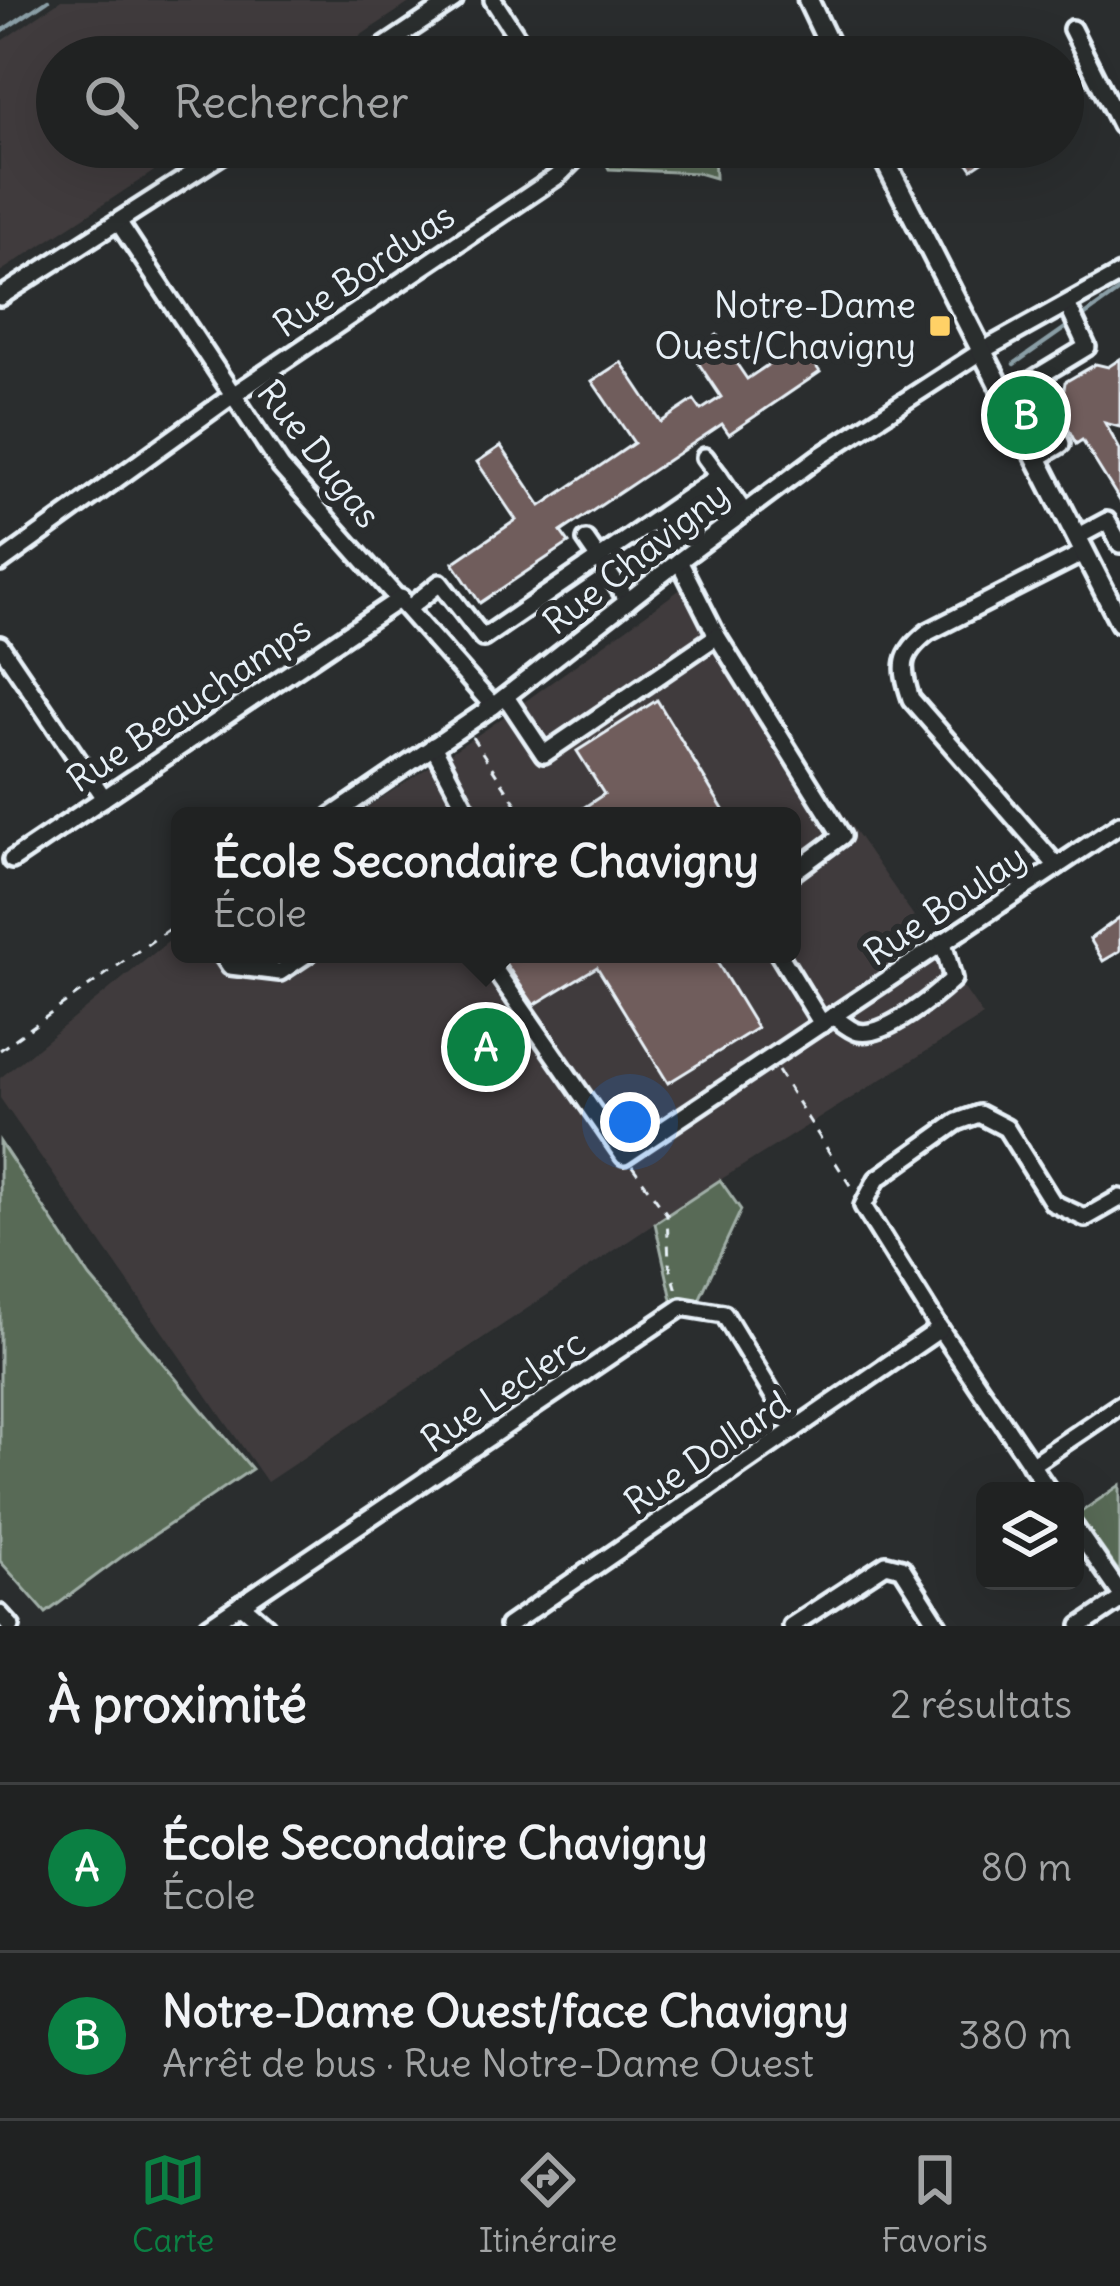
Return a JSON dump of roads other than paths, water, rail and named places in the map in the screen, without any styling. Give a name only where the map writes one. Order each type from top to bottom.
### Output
[{"type":"main road","points":[[811,0],[826,36]]},
{"type":"main road","points":[[888,168],[1036,460],[1115,598],[1120,622]]},
{"type":"street","points":[[400,36],[454,0]]},
{"type":"street","points":[[493,0],[516,36]]},
{"type":"street","points":[[1072,29],[1077,36]]},
{"type":"street","points":[[1084,47],[1113,92],[1120,125]]},
{"type":"street","points":[[0,297],[202,168]]},
{"type":"street","name":"Rue Borduas","points":[[0,563],[233,394],[567,168]]},
{"type":"street","name":"Rue Dugas","points":[[119,223],[281,466],[544,754],[717,637]]},
{"type":"street","name":"Rue Chavigny","points":[[345,807],[500,702],[817,458],[980,352],[1120,274]]},
{"type":"street","points":[[1052,401],[1031,381],[1087,347],[1067,304]]},
{"type":"street","points":[[1036,460],[1061,444],[1052,401],[1062,362]]},
{"type":"street","points":[[705,457],[744,512]]},
{"type":"street","points":[[405,603],[440,584],[484,638],[719,476]]},
{"type":"street","points":[[1057,866],[910,699],[902,672],[909,647],[928,632],[1081,544],[1108,521],[1120,544]]},
{"type":"street","points":[[586,540],[628,601]]},
{"type":"street","points":[[679,561],[717,637],[842,836],[801,866]]},
{"type":"street","name":"Rue Beauchamps","points":[[12,860],[405,603]]},
{"type":"street","points":[[0,645],[104,798]]},
{"type":"street","points":[[433,746],[465,807]]},
{"type":"street","name":"Rue Boulay","points":[[490,963],[624,1156],[1120,824]]},
{"type":"street","points":[[786,963],[827,1020],[858,1032],[881,1030],[953,979],[943,942]]},
{"type":"street","points":[[228,963],[280,972],[294,963]]},
{"type":"street","points":[[1043,1482],[863,1207],[877,1179],[957,1122],[979,1114],[1006,1128],[1053,1203],[1085,1218],[1120,1198]]},
{"type":"street","name":"Rue Leclerc","points":[[209,1626],[682,1307],[724,1314],[794,1430]]},
{"type":"street","name":"Rue Dollard","points":[[508,1626],[940,1329]]},
{"type":"street","points":[[1031,1465],[1120,1405]]},
{"type":"street","points":[[1081,1626],[1120,1597],[1084,1542]]},
{"type":"street","points":[[791,1626],[886,1564],[902,1568],[939,1626]]},
{"type":"street","points":[[241,1604],[266,1626]]},
{"type":"street","points":[[0,1614],[11,1626]]},
{"type":"waterway","points":[[0,32],[48,0]]},
{"type":"waterway","points":[[1081,318],[1120,290]]},
{"type":"waterway","points":[[1014,364],[1071,324]]},
{"type":"tunnel","points":[[1052,404],[1057,388]]},
{"type":"place","name":"Notre-Dame Ouest/Chavigny","points":[[940,326]]},
{"type":"place","name":"Notre-Dame Ouest/face Chavigny","points":[[1026,415]]},
{"type":"place","name":"École Secondaire Chavigny","points":[[486,1047]]}]
